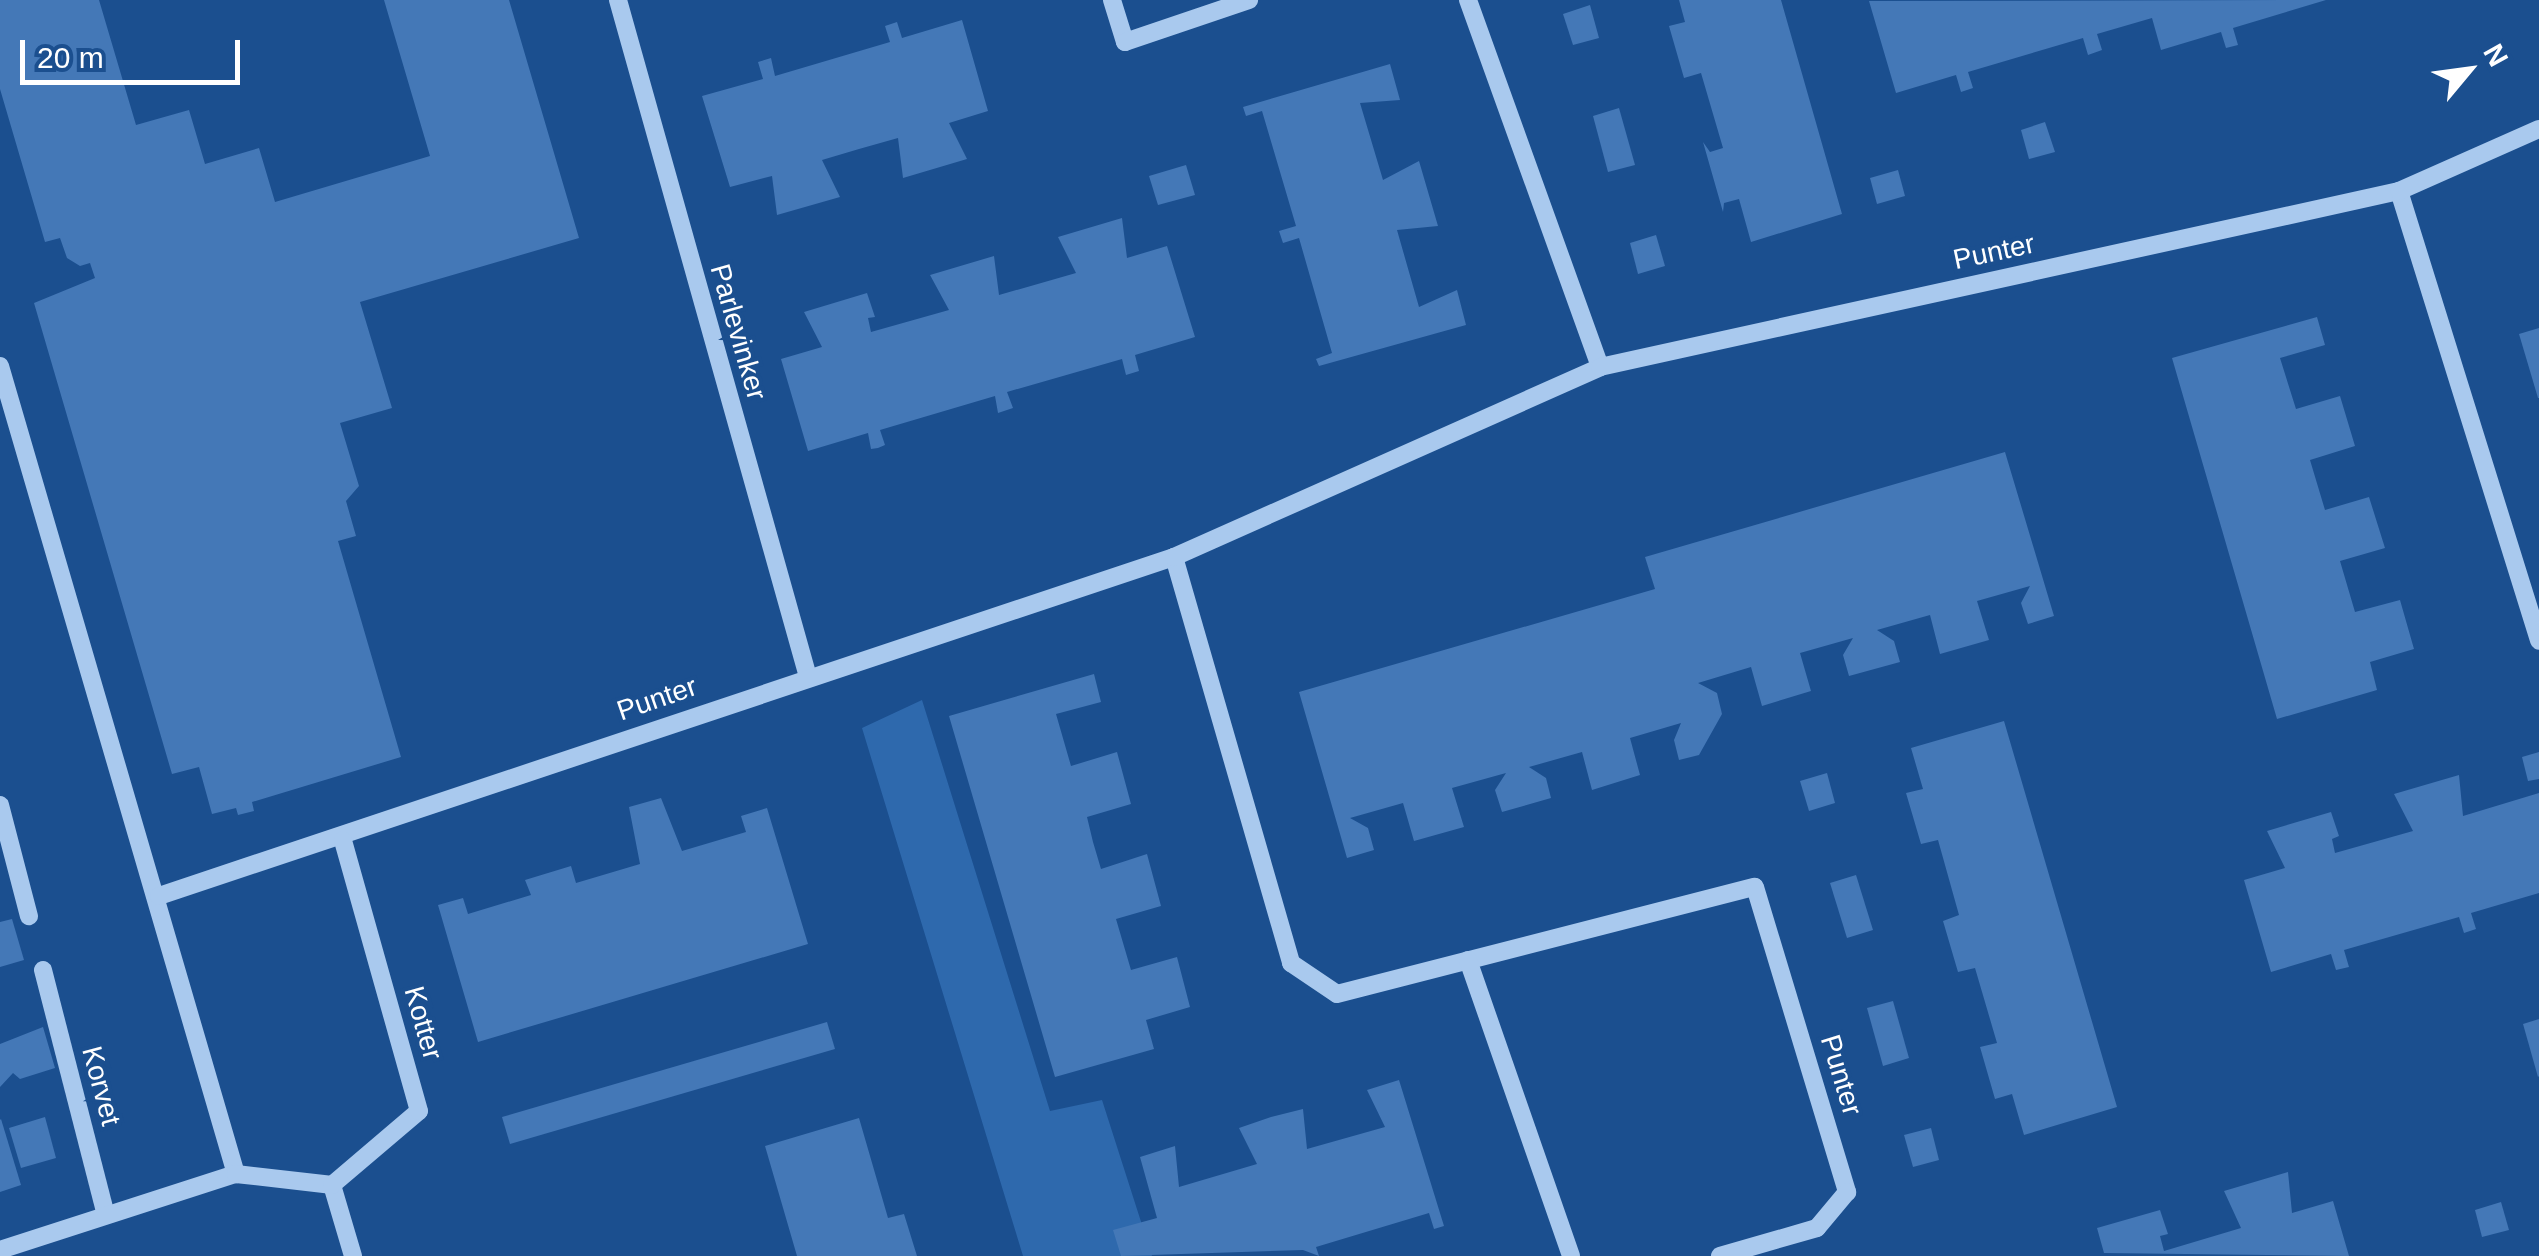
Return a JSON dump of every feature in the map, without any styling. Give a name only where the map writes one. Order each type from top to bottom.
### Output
[{"type":"street","name":"Parlevinker","points":[[618,0],[808,677]]},
{"type":"street","points":[[1112,0],[1126,42],[1249,0]]},
{"type":"street","points":[[1468,0],[1600,366]]},
{"type":"street","name":"Punter","points":[[159,896],[343,840],[808,677],[1174,557],[1600,366],[2399,191],[2539,130]]},
{"type":"street","points":[[2399,191],[2539,641]]},
{"type":"street","points":[[0,366],[159,896],[236,1174]]},
{"type":"street","name":"Punter","points":[[1174,557],[1291,963],[1338,994],[1755,887],[1847,1192],[1817,1228],[1720,1256]]},
{"type":"street","points":[[0,805],[29,916]]},
{"type":"street","name":"Kotter","points":[[332,1184],[419,1112],[343,840]]},
{"type":"street","points":[[1468,960],[1571,1256]]},
{"type":"street","name":"Korvet","points":[[43,970],[106,1215]]},
{"type":"street","points":[[0,1250],[236,1174],[332,1184],[353,1256]]},
{"type":"shaded area","points":[[922,700],[1050,1111],[1102,1100],[1152,1256],[1023,1256],[862,728]]},
{"type":"building","points":[[0,0],[99,0],[136,125],[189,110],[205,164],[259,148],[275,202],[430,156],[384,0],[509,0],[579,238],[360,302],[392,408],[340,423],[359,486],[346,501],[356,536],[338,541],[401,757],[252,802],[254,811],[238,815],[236,808],[212,814],[199,767],[172,774],[34,303],[95,278],[90,263],[80,266],[67,258],[60,238],[45,242],[0,89]]},
{"type":"building","points":[[1679,0],[1781,0],[1842,214],[1751,242],[1739,199],[1724,203],[1723,212],[1703,142],[1710,152],[1723,148],[1701,73],[1684,78],[1669,26],[1685,22]]},
{"type":"building","points":[[2326,0],[2233,28],[2238,45],[2226,48],[2221,32],[2161,50],[2152,18],[2097,34],[2102,50],[2088,55],[2083,38],[1968,72],[1973,88],[1961,92],[1956,75],[1896,93],[1869,1]]},
{"type":"building","points":[[1590,5],[1599,38],[1573,45],[1563,14]]},
{"type":"building","points":[[962,20],[988,111],[949,123],[967,159],[903,178],[898,138],[859,149],[822,160],[840,197],[777,215],[772,176],[730,187],[702,96],[763,79],[758,62],[771,58],[775,76],[890,42],[885,26],[897,22],[902,38]]},
{"type":"building","points":[[1390,64],[1400,100],[1360,103],[1383,180],[1419,161],[1438,226],[1397,230],[1419,307],[1457,290],[1466,325],[1319,366],[1316,359],[1332,353],[1299,238],[1283,243],[1279,231],[1296,226],[1262,111],[1246,116],[1243,107]]},
{"type":"building","points":[[1619,108],[1635,165],[1608,172],[1593,116]]},
{"type":"building","points":[[2045,122],[2055,152],[2029,159],[2021,130]]},
{"type":"building","points":[[1186,165],[1195,195],[1158,205],[1149,176]]},
{"type":"building","points":[[1898,170],[1905,196],[1877,204],[1870,178]]},
{"type":"building","points":[[1122,218],[1127,258],[1167,246],[1195,337],[1135,355],[1139,371],[1126,375],[1122,359],[1007,392],[1013,408],[998,413],[995,396],[880,430],[885,445],[878,448],[871,449],[868,433],[808,451],[781,359],[822,347],[804,312],[867,293],[875,317],[868,318],[871,332],[949,310],[930,275],[994,256],[999,295],[1076,273],[1058,237]]},
{"type":"building","points":[[1656,235],[1665,266],[1638,274],[1630,243]]},
{"type":"building","points":[[2317,317],[2325,345],[2280,358],[2296,409],[2340,396],[2355,446],[2310,460],[2325,510],[2369,497],[2385,548],[2340,561],[2355,612],[2400,600],[2414,649],[2370,662],[2377,690],[2277,719],[2172,358]]},
{"type":"building","points":[[2539,328],[2539,398],[2538,398],[2519,334]]},
{"type":"building","points":[[2005,452],[2054,616],[2028,624],[2021,603],[2030,586],[1977,601],[1989,640],[1940,654],[1930,615],[1877,630],[1894,641],[1900,662],[1849,676],[1843,655],[1853,638],[1800,653],[1811,691],[1762,706],[1751,667],[1698,683],[1717,693],[1722,714],[1699,755],[1679,760],[1674,740],[1681,723],[1630,738],[1640,775],[1592,790],[1582,752],[1529,767],[1546,778],[1551,798],[1502,812],[1495,790],[1506,773],[1452,788],[1464,827],[1414,841],[1403,803],[1350,818],[1368,828],[1374,850],[1347,858],[1299,692],[1655,589],[1645,557]]},
{"type":"building","points":[[1094,674],[1101,702],[1056,714],[1071,766],[1117,752],[1131,804],[1087,817],[1093,842],[1101,869],[1147,854],[1161,906],[1116,919],[1131,970],[1177,957],[1190,1007],[1146,1020],[1154,1049],[1055,1077],[949,716]]},
{"type":"building","points":[[2004,721],[2117,1107],[2024,1135],[2012,1094],[1995,1099],[1980,1047],[1997,1043],[1975,968],[1958,972],[1943,921],[1959,915],[1938,840],[1921,844],[1906,793],[1923,789],[1911,748]]},
{"type":"building","points":[[2539,752],[2539,779],[2528,781],[2522,757]]},
{"type":"building","points":[[1827,773],[1835,803],[1809,811],[1800,781]]},
{"type":"building","points":[[2459,775],[2463,816],[2539,793],[2539,893],[2471,913],[2476,929],[2464,933],[2459,917],[2344,950],[2349,967],[2336,970],[2331,954],[2271,972],[2244,880],[2285,868],[2267,831],[2331,812],[2339,836],[2332,839],[2335,853],[2413,831],[2394,794]]},
{"type":"building","points":[[661,798],[682,851],[746,832],[741,816],[767,808],[808,944],[478,1042],[438,905],[463,898],[468,914],[531,895],[525,880],[571,866],[576,883],[640,864],[629,807]]},
{"type":"building","points":[[1856,875],[1873,930],[1847,938],[1830,883]]},
{"type":"building","points":[[12,919],[24,960],[0,967],[0,922]]},
{"type":"building","points":[[1893,1001],[1909,1058],[1883,1066],[1867,1008]]},
{"type":"building","points":[[2539,1019],[2539,1076],[2538,1077],[2523,1024]]},
{"type":"building","points":[[827,1022],[835,1049],[510,1144],[502,1117]]},
{"type":"building","points":[[43,1027],[55,1068],[20,1079],[13,1073],[0,1087],[0,1044]]},
{"type":"building","points":[[1399,1080],[1444,1226],[1434,1229],[1429,1213],[1316,1247],[1319,1256],[1303,1250],[1121,1256],[1113,1230],[1157,1218],[1140,1157],[1175,1146],[1179,1187],[1257,1164],[1239,1128],[1271,1117],[1303,1109],[1307,1149],[1385,1127],[1367,1090]]},
{"type":"building","points":[[45,1117],[56,1158],[21,1168],[9,1128]]},
{"type":"building","points":[[859,1118],[888,1218],[904,1214],[917,1256],[797,1256],[765,1146]]},
{"type":"building","points":[[0,1120],[21,1185],[0,1192]]},
{"type":"building","points":[[1931,1128],[1939,1160],[1913,1167],[1904,1135]]},
{"type":"building","points":[[2288,1172],[2292,1213],[2333,1201],[2349,1256],[2104,1253],[2097,1228],[2160,1210],[2168,1234],[2160,1236],[2164,1251],[2241,1228],[2224,1191]]},
{"type":"building","points":[[2501,1202],[2509,1230],[2482,1237],[2475,1210]]}]
